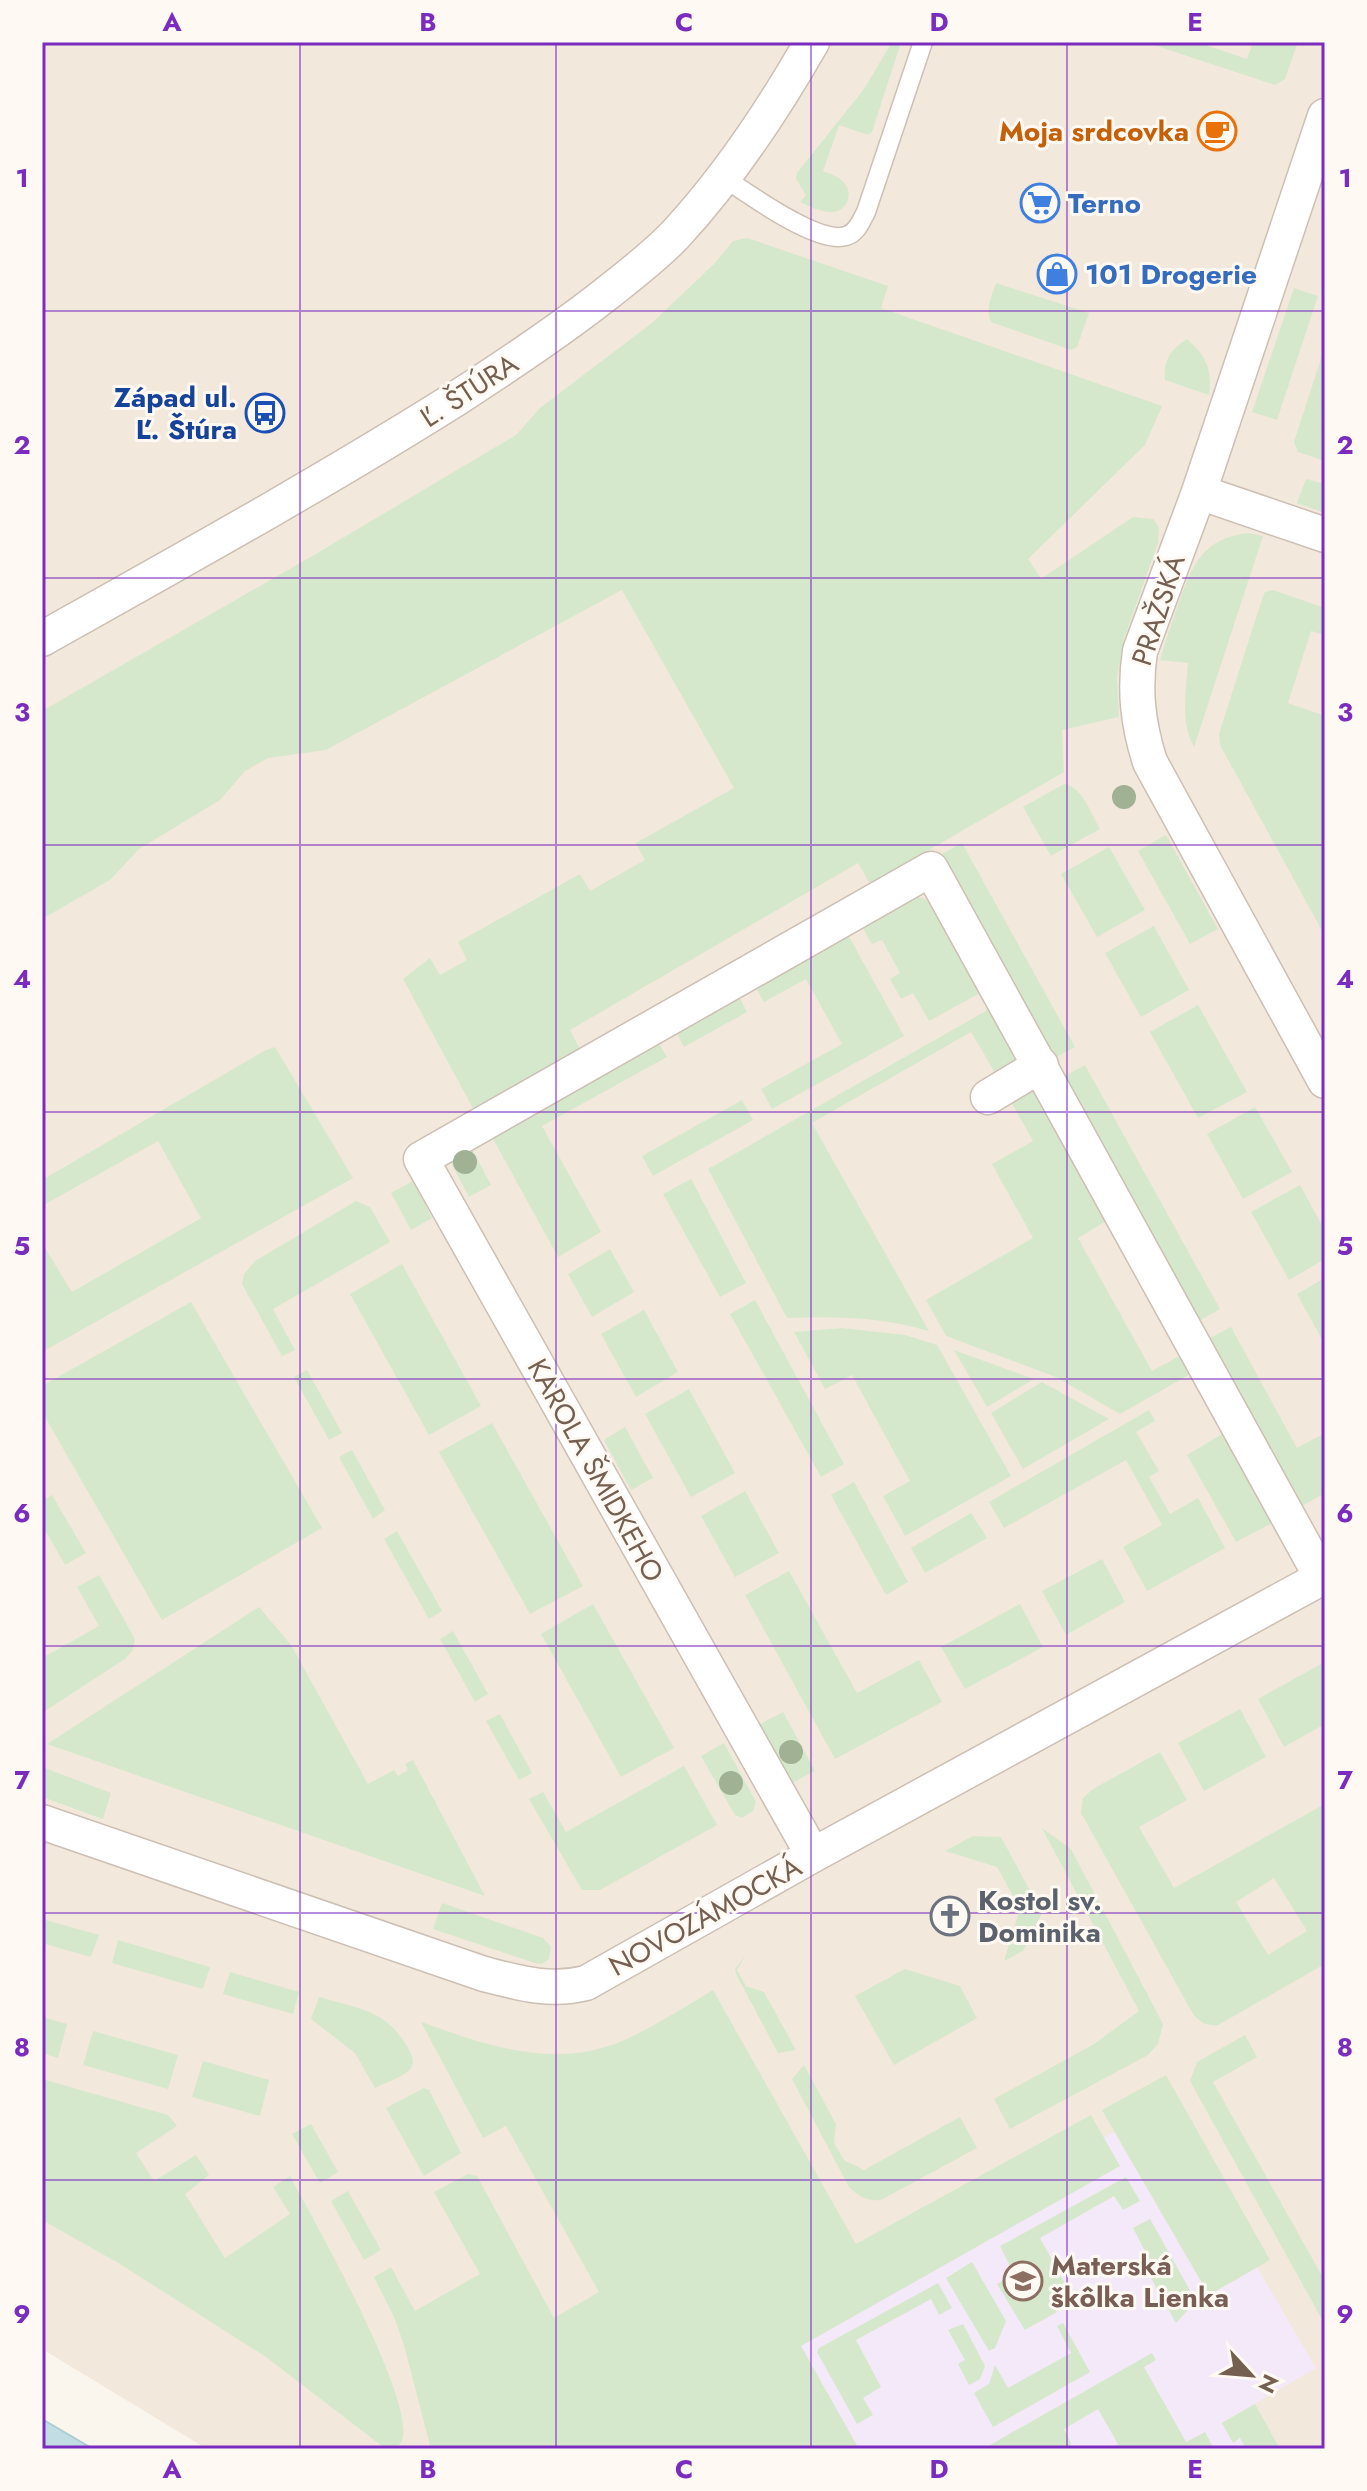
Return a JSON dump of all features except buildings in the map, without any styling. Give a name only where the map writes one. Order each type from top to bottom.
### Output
[{"type":"street","name":"Ľ. ŠTÚRA","points":[[42,639],[395,437],[539,345],[642,266],[675,235],[723,177],[776,102],[812,42]]},
{"type":"street","name":"PRAŽSKÁ","points":[[1325,116],[1199,492],[1140,651],[1136,679],[1137,709],[1143,738],[1164,790],[1325,1081]]},
{"type":"street","points":[[1199,492],[1325,535]]},
{"type":"street","name":"KAROLA ŠMIDKEHO","points":[[813,1855],[421,1159],[931,869],[1041,1065]]},
{"type":"street","points":[[988,1097],[1041,1065],[1323,1577]]},
{"type":"street","name":"NOVOZÁMOCKÁ","points":[[42,1822],[484,1974],[536,1987],[565,1988],[586,1983],[813,1855],[1323,1577]]},
{"type":"lane","points":[[723,177],[792,222],[833,236],[846,236],[857,229],[866,212],[923,42]]},
{"type":"shaded area","points":[[42,42],[1325,42],[1325,2449],[207,2449],[42,2349]]},
{"type":"shaded area","name":"Materská škôlka Lienka","points":[[1114,2132],[1209,2295],[1257,2267],[1316,2368],[1222,2423],[1233,2442],[1240,2438],[1246,2449],[804,2449],[741,2338]]},
{"type":"green space","points":[[892,42],[901,42],[872,132],[868,135],[839,125],[823,171],[845,184],[849,194],[847,203],[840,210],[831,212],[800,202],[806,195],[796,179],[797,173],[864,89]]},
{"type":"green space","points":[[1145,42],[1197,42],[1247,59],[1253,42],[1298,42],[1285,79],[1275,85]]},
{"type":"green space","points":[[747,238],[888,286],[881,308],[1162,406],[1145,445],[1028,559],[1041,579],[1133,517],[1153,519],[1159,528],[1158,543],[1124,639],[1117,678],[1119,717],[1062,730],[1064,772],[870,884],[858,863],[570,1030],[581,1051],[475,1112],[403,979],[430,958],[440,975],[467,960],[458,942],[580,874],[590,891],[645,860],[636,843],[734,788],[622,590],[326,750],[268,758],[245,771],[220,800],[139,849],[110,880],[42,919],[42,711],[516,435],[540,408],[652,323],[715,263],[733,241]]},
{"type":"green space","points":[[996,283],[1089,313],[1077,347],[1071,350],[991,322],[989,307]]},
{"type":"green space","points":[[1294,288],[1318,296],[1277,420],[1252,412]]},
{"type":"green space","points":[[1187,339],[1207,364],[1209,395],[1165,380],[1169,356]]},
{"type":"green space","points":[[1325,346],[1325,461],[1298,452],[1294,442]]},
{"type":"green space","points":[[1306,479],[1325,484],[1325,513],[1297,503]]},
{"type":"green space","points":[[1248,533],[1263,536],[1194,747],[1185,717],[1188,663],[1160,660],[1194,566],[1209,548],[1220,541]]},
{"type":"green space","points":[[1273,590],[1325,608],[1325,635],[1311,631],[1288,703],[1325,716],[1325,936],[1220,745],[1219,734],[1263,596],[1265,592]]},
{"type":"green space","points":[[1064,784],[1071,786],[1081,796],[1100,829],[1051,856],[1023,807]]},
{"type":"green space","points":[[1166,835],[1218,929],[1190,944],[1138,851]]},
{"type":"green space","points":[[962,843],[1075,1047],[1053,1059],[940,855]]},
{"type":"green space","points":[[1109,847],[1145,910],[1097,937],[1061,874]]},
{"type":"green space","points":[[911,896],[923,898],[935,906],[982,992],[929,1021],[913,993],[901,999],[890,979],[900,973],[882,940],[872,944],[861,925]]},
{"type":"green space","points":[[1154,926],[1189,990],[1141,1017],[1105,953]]},
{"type":"green space","points":[[847,933],[904,1036],[772,1109],[761,1089],[842,1044],[806,979],[764,1002],[755,986]]},
{"type":"green space","points":[[738,995],[747,1012],[684,1047],[676,1032]]},
{"type":"green space","points":[[1198,1005],[1247,1092],[1198,1118],[1150,1032]]},
{"type":"green space","points":[[991,1008],[1021,1062],[997,1076],[971,1032],[812,1123],[929,1331],[859,1318],[787,1318],[708,1169]]},
{"type":"green space","points":[[658,1042],[667,1057],[542,1126],[601,1232],[558,1257],[492,1137]]},
{"type":"green space","points":[[275,1047],[353,1178],[42,1352],[42,1243],[72,1292],[201,1218],[158,1141],[42,1206],[42,1180]]},
{"type":"green space","points":[[1085,1065],[1220,1309],[1199,1321],[1063,1077]]},
{"type":"green space","points":[[1033,1084],[1108,1220],[1078,1238],[1152,1371],[1183,1354],[1192,1373],[1120,1414],[1056,1377],[946,1336],[926,1300],[1033,1238],[992,1164],[1033,1141],[1009,1098]]},
{"type":"green space","points":[[742,1100],[753,1120],[653,1176],[642,1156]]},
{"type":"green space","points":[[1255,1107],[1292,1172],[1243,1199],[1207,1134]]},
{"type":"green space","points":[[472,1149],[491,1185],[469,1197],[450,1161]]},
{"type":"green space","points":[[691,1179],[746,1283],[720,1297],[663,1194]]},
{"type":"green space","points":[[413,1181],[432,1218],[411,1230],[391,1193]]},
{"type":"green space","points":[[1300,1185],[1325,1231],[1325,1259],[1289,1280],[1251,1212]]},
{"type":"green space","points":[[356,1201],[370,1207],[390,1242],[273,1309],[295,1350],[282,1356],[242,1284],[244,1274],[255,1261]]},
{"type":"green space","points":[[610,1249],[634,1292],[592,1317],[568,1274]]},
{"type":"green space","points":[[402,1264],[481,1406],[429,1435],[350,1294]]},
{"type":"green space","points":[[1325,1278],[1325,1345],[1297,1294]]},
{"type":"green space","points":[[755,1300],[844,1464],[821,1477],[730,1314]]},
{"type":"green space","points":[[191,1302],[322,1528],[162,1620],[42,1412],[42,1386]]},
{"type":"green space","points":[[644,1310],[678,1372],[636,1397],[601,1334]]},
{"type":"green space","points":[[1231,1327],[1297,1448],[1325,1433],[1325,1493],[1302,1506],[1208,1339]]},
{"type":"green space","points":[[842,1328],[905,1335],[937,1345],[1011,1476],[905,1536],[883,1496],[910,1481],[852,1375],[825,1389],[794,1332]]},
{"type":"green space","points":[[954,1350],[1034,1379],[987,1407]]},
{"type":"green space","points":[[307,1370],[342,1433],[329,1440],[294,1377]]},
{"type":"green space","points":[[1042,1382],[1109,1419],[1023,1469],[991,1413]]},
{"type":"green space","points":[[689,1389],[735,1473],[691,1497],[645,1414]]},
{"type":"green space","points":[[1149,1410],[1155,1421],[1136,1432],[1159,1471],[1149,1477],[1170,1514],[1198,1498],[1225,1548],[1147,1591],[1123,1547],[1162,1525],[1126,1460],[1004,1528],[989,1502]]},
{"type":"green space","points":[[492,1423],[583,1586],[530,1614],[439,1452]]},
{"type":"green space","points":[[625,1427],[653,1478],[631,1490],[604,1440]]},
{"type":"green space","points":[[1224,1433],[1272,1523],[1236,1542],[1187,1455]]},
{"type":"green space","points":[[352,1450],[385,1510],[373,1519],[339,1457]]},
{"type":"green space","points":[[854,1482],[908,1582],[886,1595],[831,1495]]},
{"type":"green space","points":[[745,1491],[779,1553],[735,1577],[701,1516]]},
{"type":"green space","points":[[52,1495],[86,1553],[65,1565],[42,1525],[42,1501]]},
{"type":"green space","points":[[971,1513],[987,1538],[925,1573],[911,1548]]},
{"type":"green space","points":[[397,1531],[442,1611],[429,1619],[384,1539]]},
{"type":"green space","points":[[1102,1559],[1125,1602],[1066,1635],[1042,1591]]},
{"type":"green space","points":[[789,1571],[857,1693],[919,1660],[942,1702],[835,1759],[745,1595]]},
{"type":"green space","points":[[99,1575],[135,1639],[133,1650],[125,1659],[42,1713],[42,1658],[99,1626],[77,1587]]},
{"type":"green space","points":[[593,1604],[674,1748],[621,1777],[541,1634]]},
{"type":"green space","points":[[1020,1604],[1043,1647],[965,1689],[941,1647]]},
{"type":"green space","points":[[259,1607],[291,1645],[368,1784],[394,1770],[398,1776],[408,1770],[405,1764],[413,1760],[485,1896],[47,1744]]},
{"type":"green space","points":[[453,1631],[488,1694],[475,1702],[440,1639]]},
{"type":"green space","points":[[1321,1664],[1325,1673],[1325,1724],[1284,1747],[1258,1699]]},
{"type":"green space","points":[[1240,1709],[1266,1757],[1204,1791],[1178,1743]]},
{"type":"green space","points":[[783,1712],[815,1771],[792,1783],[760,1724]]},
{"type":"green space","points":[[500,1714],[532,1773],[519,1780],[486,1721]]},
{"type":"green space","points":[[724,1743],[756,1802],[753,1811],[742,1818],[735,1815],[701,1756]]},
{"type":"green space","points":[[1160,1752],[1187,1800],[1139,1827],[1174,1888],[1325,1804],[1325,1964],[1218,2025],[1201,2022],[1193,2014],[1081,1813],[1083,1798],[1093,1789]],"holes":[[[1274,1878],[1307,1931],[1268,1955],[1236,1902]]]},
{"type":"green space","points":[[684,1766],[717,1825],[600,1890],[582,1890],[529,1799],[543,1792],[566,1832]]},
{"type":"green space","points":[[42,1767],[111,1793],[103,1819],[42,1797]]},
{"type":"green space","points":[[1042,1828],[1071,1849],[1163,2024],[1158,2044],[1148,2055],[1010,2129],[994,2099],[1094,2044],[1139,2011]]},
{"type":"green space","points":[[973,1836],[1001,1837],[1042,1913],[1023,1951],[1004,1961],[1020,1908],[997,1867],[945,1851]]},
{"type":"green space","points":[[442,1903],[543,1938],[551,1947],[549,1959],[542,1964],[535,1963],[433,1929]]},
{"type":"green space","points":[[42,1919],[99,1935],[91,1957],[42,1943]]},
{"type":"green space","points":[[118,1940],[210,1967],[203,1989],[112,1963]]},
{"type":"green space","points":[[745,1956],[737,1970],[746,1986],[764,1992],[796,2050],[778,2053],[736,1974],[735,1969]]},
{"type":"green space","points":[[905,1969],[960,1986],[977,2018],[894,2065],[855,1996]]},
{"type":"green space","points":[[230,1972],[299,1992],[293,2014],[223,1994]]},
{"type":"green space","points":[[713,1990],[856,2244],[1091,2115],[1120,2166],[801,2346],[859,2449],[431,2449],[404,2345],[374,2277],[391,2267],[415,2311],[480,2274],[434,2192],[468,2174],[477,2176],[554,2318],[599,2292],[506,2126],[483,2138],[421,2022],[502,2048],[556,2054],[583,2052],[610,2046],[637,2034]]},
{"type":"green space","points":[[319,1997],[370,2012],[390,2025],[411,2054],[413,2063],[410,2070],[375,2088],[355,2053],[311,2019]]},
{"type":"green space","points":[[42,2017],[67,2024],[58,2058],[42,2053]]},
{"type":"green space","points":[[93,2031],[178,2055],[168,2089],[83,2065]]},
{"type":"green space","points":[[1245,2035],[1257,2057],[1213,2082],[1325,2281],[1325,2325],[1190,2081],[1197,2062]]},
{"type":"green space","points":[[203,2061],[269,2080],[260,2116],[192,2097]]},
{"type":"green space","points":[[804,2065],[836,2124],[834,2143],[844,2160],[864,2170],[960,2117],[977,2148],[881,2200],[864,2198],[849,2187],[792,2079]]},
{"type":"green space","points":[[1166,2075],[1270,2260],[1209,2295],[1102,2110]]},
{"type":"green space","points":[[42,2079],[168,2115],[177,2126],[136,2153],[154,2181],[196,2155],[209,2175],[185,2194],[225,2258],[290,2214],[273,2187],[290,2176],[344,2277],[390,2377],[402,2418],[401,2443],[382,2446],[266,2357],[120,2264],[42,2220]]},
{"type":"green space","points":[[424,2088],[429,2090],[461,2153],[424,2176],[386,2108]]},
{"type":"green space","points":[[311,2124],[338,2172],[320,2183],[292,2134]]},
{"type":"green space","points":[[1126,2177],[1140,2201],[1123,2210],[1114,2196],[1040,2238],[1067,2287],[1050,2298],[1057,2312],[1025,2330],[997,2284],[1014,2274],[1000,2246]]},
{"type":"green space","points":[[348,2191],[381,2250],[364,2260],[331,2201]]},
{"type":"green space","points":[[1150,2219],[1196,2301],[1176,2323],[1142,2262],[1148,2257],[1133,2228]]},
{"type":"green space","points":[[972,2262],[1006,2321],[995,2348],[989,2351],[946,2278]]},
{"type":"green space","points":[[938,2283],[952,2308],[939,2315],[931,2299],[856,2340],[881,2387],[863,2398],[873,2415],[857,2424],[817,2352],[819,2348]]},
{"type":"green space","points":[[1063,2323],[1090,2372],[993,2427],[974,2393],[989,2384],[995,2365],[1008,2388],[1071,2353],[1057,2326]]},
{"type":"green space","points":[[963,2324],[985,2366],[980,2379],[969,2385],[958,2364],[965,2360],[948,2330]]},
{"type":"green space","points":[[1152,2353],[1156,2360],[1144,2367],[1186,2442],[1205,2432],[1214,2449],[1110,2449],[1118,2444],[1098,2409],[1064,2429],[1071,2443],[1069,2449],[983,2449]]},
{"type":"green space","points":[[1255,2404],[1280,2449],[1246,2449],[1240,2438],[1233,2443],[1222,2423]]},
{"type":"water","points":[[42,2419],[93,2449],[42,2449]]},
{"type":"place","name":"Moja srdcovka","points":[[1217,131]]},
{"type":"place","name":"Terno","points":[[1040,203]]},
{"type":"place","name":"101 Drogerie","points":[[1057,274]]},
{"type":"place","name":"Západ ul. Ľ. Štúra","points":[[265,413]]},
{"type":"place","name":"Kostol sv. Dominika","points":[[950,1916]]},
{"type":"place","name":"Materská škôlka Lienka","points":[[1023,2281]]}]
